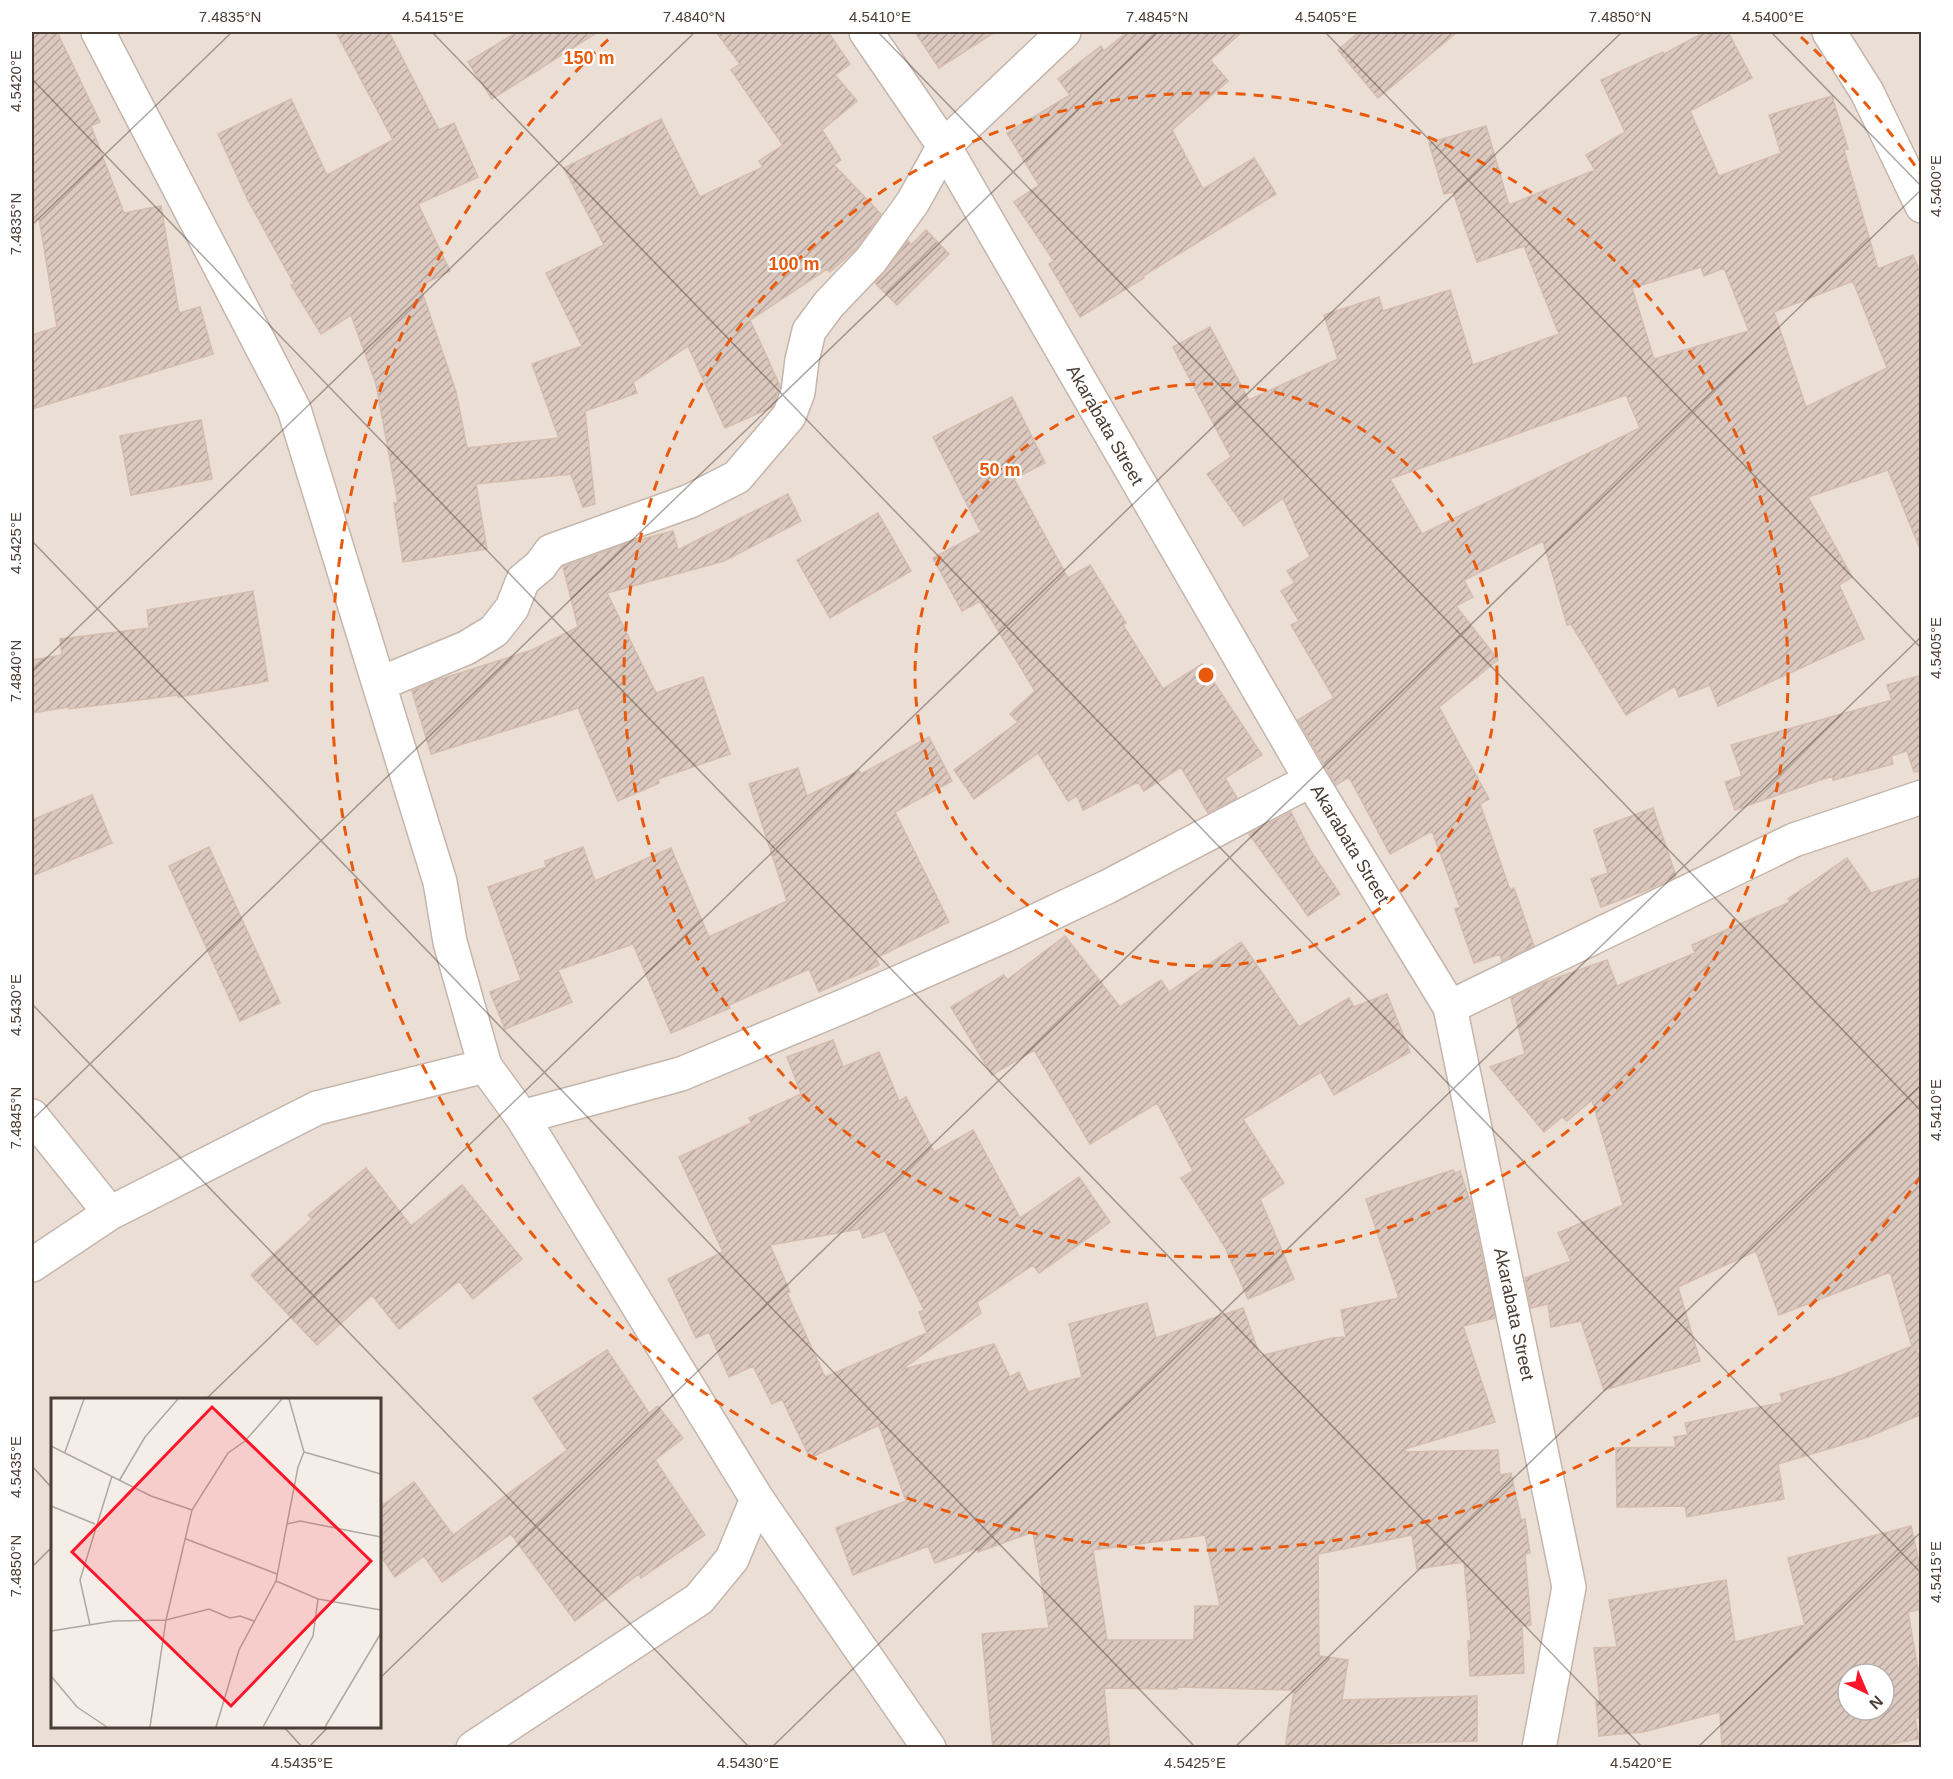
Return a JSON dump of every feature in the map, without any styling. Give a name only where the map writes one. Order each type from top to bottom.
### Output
[{"type":"street","points":[[98,32],[294,409],[440,882],[450,942],[484,1066],[522,1117],[757,1499],[929,1748]]},
{"type":"street","name":"Akarabata Street","points":[[866,32],[944,146],[1311,780],[1450,1007],[1569,1587],[1539,1748]]},
{"type":"street","points":[[379,684],[465,648],[494,631],[512,608],[523,580],[540,566],[551,551],[690,501],[737,477],[789,416],[798,392],[808,331],[878,250],[913,202],[944,146],[1064,32]]},
{"type":"street","points":[[1829,32],[1867,92],[1922,206]]},
{"type":"street","points":[[522,1117],[681,1074],[851,1003],[1004,936],[1107,887],[1311,780]]},
{"type":"street","points":[[1450,1007],[1794,840],[1922,797]]},
{"type":"street","points":[[32,1265],[110,1213],[317,1108],[484,1066]]},
{"type":"street","points":[[32,1116],[110,1213]]},
{"type":"street","points":[[473,1748],[699,1599],[732,1559],[757,1499]]},
{"type":"shaded area","points":[[32,32],[1921,32],[1921,1747],[32,1748]]},
{"type":"building","points":[[32,32],[57,32],[100,122],[91,126],[124,213],[161,206],[179,313],[200,307],[213,354],[32,409],[32,335],[57,327],[39,218],[32,221]]},
{"type":"building","points":[[336,32],[389,32],[439,130],[454,123],[478,177],[418,204],[450,271],[420,286],[456,392],[467,448],[559,438],[532,364],[582,346],[546,273],[604,245],[564,168],[661,119],[700,197],[763,167],[759,161],[783,145],[731,70],[740,64],[716,32],[828,32],[850,64],[835,75],[857,101],[822,130],[841,160],[834,165],[881,214],[857,248],[830,272],[827,269],[750,320],[780,386],[772,407],[725,428],[688,346],[633,382],[637,393],[585,411],[595,504],[583,507],[571,474],[476,484],[487,549],[403,562],[394,503],[398,503],[376,384],[351,315],[321,334],[291,285],[294,284],[248,200],[218,134],[291,99],[327,175],[393,140]]},
{"type":"building","points":[[517,32],[598,32],[492,99],[468,62]]},
{"type":"building","points":[[915,32],[995,32],[939,68]]},
{"type":"building","points":[[1127,32],[1242,32],[1210,60],[1228,81],[1172,130],[1203,189],[1254,158],[1276,194],[1080,317],[1049,264],[1054,261],[1014,202],[1039,185],[1007,133],[1070,95],[1058,79],[1101,46],[1104,51]]},
{"type":"building","points":[[1359,32],[1457,32],[1378,98],[1338,50]]},
{"type":"building","points":[[1705,32],[1728,32],[1752,78],[1690,111],[1719,176],[1781,153],[1769,115],[1832,96],[1848,149],[1844,150],[1878,269],[1913,255],[1922,277],[1922,548],[1920,549],[1888,470],[1808,497],[1852,577],[1839,585],[1864,639],[1718,706],[1710,685],[1679,697],[1675,686],[1626,715],[1571,624],[1567,625],[1543,541],[1464,580],[1473,597],[1456,606],[1498,660],[1439,707],[1489,799],[1480,804],[1510,890],[1514,888],[1534,946],[1502,961],[1500,954],[1474,963],[1455,909],[1460,907],[1432,831],[1390,854],[1349,777],[1336,785],[1298,720],[1334,698],[1291,625],[1299,621],[1281,591],[1295,583],[1287,571],[1310,557],[1283,498],[1244,526],[1207,474],[1231,457],[1173,347],[1210,327],[1249,400],[1338,359],[1324,315],[1379,297],[1383,311],[1450,290],[1473,365],[1559,334],[1524,246],[1477,262],[1453,192],[1444,194],[1429,143],[1486,126],[1509,205],[1595,170],[1586,155],[1625,132],[1601,80],[1663,52],[1664,54]],"holes":[[[1701,267],[1704,276],[1724,268],[1749,331],[1654,359],[1632,288]],[[1853,281],[1887,368],[1806,407],[1774,312]],[[1626,395],[1640,428],[1422,534],[1390,479]]]},
{"type":"building","points":[[926,230],[949,254],[897,305],[875,283],[908,241],[911,245]]},
{"type":"building","points":[[1012,397],[1045,463],[1014,479],[1068,578],[1090,565],[1126,623],[1123,625],[1163,689],[1202,664],[1262,755],[1225,778],[1237,798],[1208,813],[1181,767],[1144,791],[1138,782],[1083,810],[1077,796],[1068,801],[1038,753],[974,799],[954,770],[1018,722],[1010,714],[1035,691],[980,601],[962,611],[933,558],[981,532],[933,437]]},
{"type":"building","points":[[201,420],[212,479],[131,495],[120,436]]},
{"type":"building","points":[[788,494],[801,521],[724,561],[607,593],[656,693],[703,677],[730,754],[658,779],[659,783],[618,801],[578,708],[431,754],[412,691],[435,681],[532,650],[578,627],[563,567],[631,542],[673,531],[678,550]]},
{"type":"building","points":[[878,513],[911,571],[830,618],[797,560]]},
{"type":"building","points":[[253,591],[268,681],[178,697],[178,695],[69,709],[68,707],[32,713],[32,660],[62,655],[60,639],[149,628],[147,610]]},
{"type":"building","points":[[1922,675],[1922,771],[1914,772],[1907,751],[1891,756],[1893,764],[1833,780],[1832,776],[1735,810],[1725,782],[1742,776],[1731,745],[1892,700],[1887,685]]},
{"type":"building","points":[[929,737],[952,781],[895,812],[949,922],[876,958],[879,965],[819,992],[809,969],[729,1005],[730,1008],[671,1033],[633,944],[558,970],[572,1002],[505,1029],[490,992],[521,980],[488,887],[546,867],[545,861],[583,847],[595,881],[671,848],[709,937],[787,901],[749,784],[798,768],[807,796],[859,771],[861,774]]},
{"type":"building","points":[[92,795],[112,843],[32,876],[32,820]]},
{"type":"building","points":[[1653,808],[1676,876],[1601,907],[1591,879],[1608,873],[1594,830]]},
{"type":"building","points":[[1291,812],[1310,850],[1340,894],[1308,916],[1249,834]]},
{"type":"building","points":[[209,847],[280,1003],[240,1021],[169,866]]},
{"type":"building","points":[[1847,858],[1871,893],[1922,877],[1922,1348],[1916,1349],[1922,1362],[1922,1414],[1868,1437],[1778,1464],[1784,1499],[1687,1517],[1685,1506],[1617,1507],[1616,1448],[1676,1447],[1674,1437],[1688,1435],[1685,1423],[1783,1402],[1780,1394],[1840,1376],[1912,1346],[1890,1272],[1779,1315],[1756,1251],[1678,1287],[1700,1361],[1604,1390],[1581,1321],[1551,1327],[1548,1304],[1531,1308],[1525,1278],[1571,1261],[1558,1233],[1623,1205],[1592,1100],[1567,1121],[1562,1117],[1544,1132],[1490,1067],[1525,1054],[1511,998],[1545,982],[1607,960],[1617,986],[1695,953],[1692,945],[1790,902],[1788,899]]},
{"type":"building","points":[[1065,936],[1120,1007],[1161,980],[1169,992],[1241,942],[1299,1027],[1349,998],[1354,1007],[1387,994],[1410,1052],[1334,1095],[1321,1072],[1243,1119],[1284,1183],[1260,1199],[1294,1279],[1248,1299],[1225,1247],[1181,1178],[1193,1171],[1157,1103],[1090,1144],[1034,1050],[992,1075],[951,1007],[1004,975],[1007,980]]},
{"type":"building","points":[[833,1040],[843,1067],[879,1052],[899,1101],[906,1097],[934,1152],[973,1130],[1020,1218],[1079,1177],[1110,1222],[1039,1273],[1033,1265],[977,1302],[981,1313],[901,1370],[994,1344],[1010,1377],[1019,1372],[1028,1392],[1082,1377],[1069,1324],[1147,1303],[1156,1338],[1243,1308],[1260,1356],[1332,1338],[1346,1337],[1341,1310],[1399,1298],[1366,1199],[1453,1170],[1455,1173],[1460,1171],[1471,1204],[1495,1318],[1463,1326],[1495,1422],[1405,1449],[1405,1452],[1498,1450],[1500,1475],[1511,1473],[1521,1520],[1525,1519],[1530,1553],[1525,1554],[1531,1625],[1522,1626],[1524,1673],[1470,1676],[1468,1641],[1471,1641],[1464,1562],[1417,1569],[1412,1535],[1318,1554],[1319,1656],[1348,1660],[1342,1700],[1477,1696],[1477,1741],[1285,1748],[1294,1690],[1104,1688],[1110,1748],[993,1748],[982,1634],[1049,1628],[1033,1532],[978,1552],[977,1548],[935,1563],[928,1546],[853,1575],[836,1528],[906,1501],[879,1425],[810,1458],[782,1399],[772,1404],[753,1366],[729,1377],[709,1332],[696,1338],[668,1279],[723,1252],[679,1157],[751,1123],[749,1118],[801,1094],[787,1057]],"holes":[[[860,1229],[863,1238],[885,1231],[924,1310],[919,1312],[927,1333],[825,1377],[787,1293],[790,1292],[770,1245]],[[1205,1535],[1220,1606],[1195,1606],[1194,1640],[1107,1640],[1093,1550]]]},
{"type":"building","points":[[366,1168],[411,1226],[462,1185],[522,1259],[473,1299],[459,1281],[399,1329],[372,1295],[317,1345],[251,1275],[312,1219],[308,1215]]},
{"type":"building","points":[[607,1350],[649,1413],[658,1406],[683,1438],[655,1460],[705,1535],[641,1578],[639,1574],[575,1621],[511,1534],[442,1582],[424,1556],[395,1577],[381,1556],[381,1506],[414,1482],[453,1535],[567,1450],[533,1398]]},
{"type":"building","points":[[1911,1526],[1922,1576],[1922,1609],[1908,1612],[1919,1675],[1922,1675],[1922,1718],[1915,1718],[1919,1739],[1868,1748],[1722,1748],[1720,1712],[1643,1732],[1599,1736],[1596,1702],[1600,1701],[1594,1648],[1617,1647],[1609,1600],[1726,1580],[1735,1642],[1805,1625],[1788,1558]]}]
